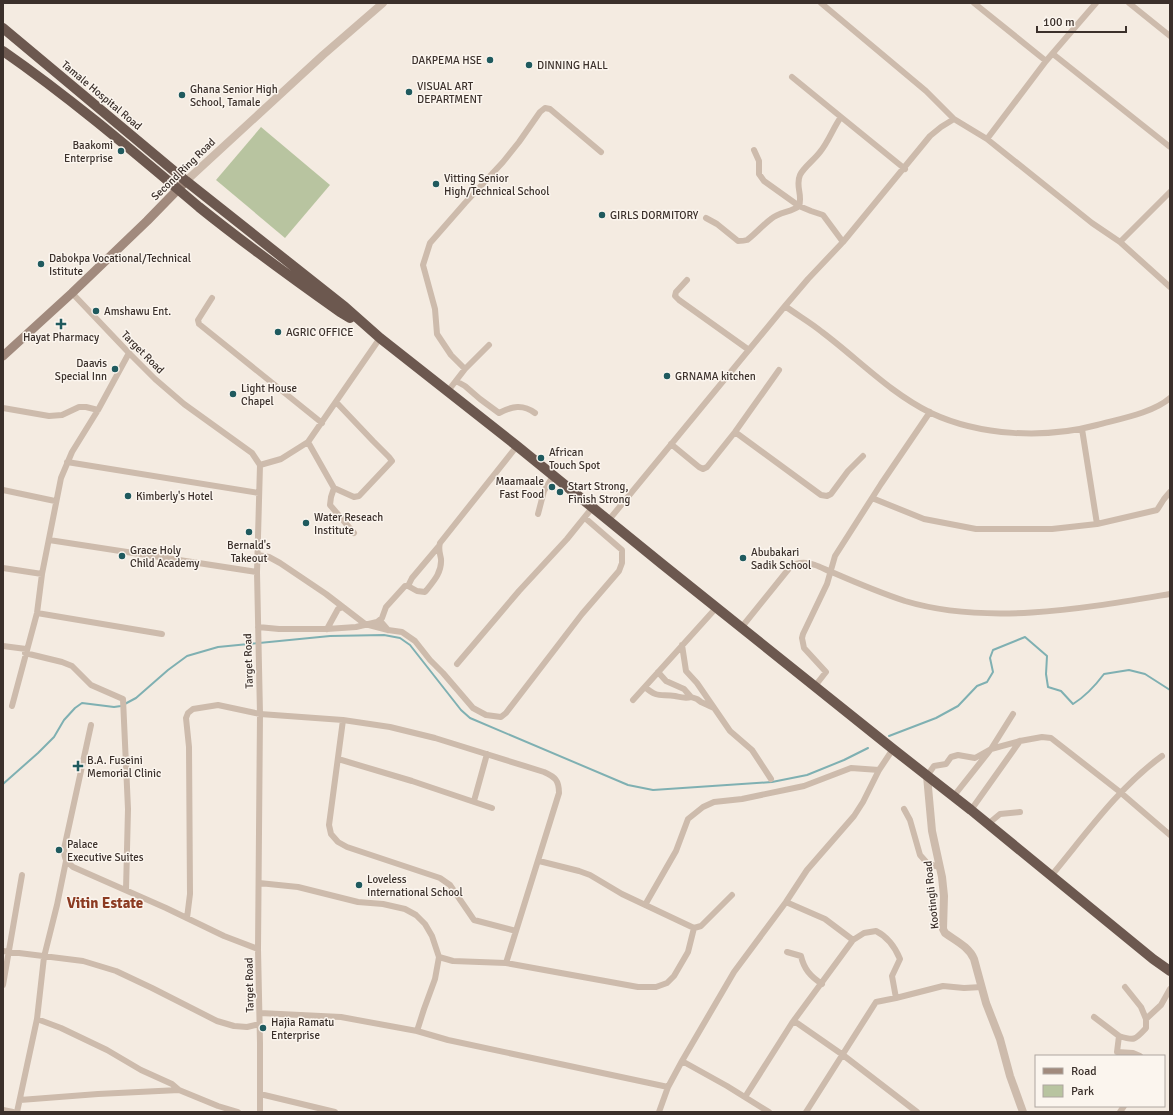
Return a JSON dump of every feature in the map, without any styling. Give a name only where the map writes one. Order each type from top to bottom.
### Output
[{"type":"highway","name":"Tamale Hospital Road","points":[[3,28],[186,180],[308,277],[364,326]]},
{"type":"highway","points":[[3,51],[65,96],[206,212],[280,269],[340,312],[364,326],[448,391],[716,608],[971,810],[1153,959],[1170,971]]},
{"type":"main road","name":"Second Ring Road","points":[[3,356],[72,293],[147,221],[186,180]]},
{"type":"street","name":"Second Ring Road","points":[[186,180],[323,55],[383,3]]},
{"type":"street","points":[[821,3],[926,92],[954,119],[987,139],[1092,223],[1120,242],[1170,287]]},
{"type":"street","points":[[974,3],[1046,61]]},
{"type":"street","points":[[987,139],[1046,61],[1096,3]]},
{"type":"street","points":[[1129,3],[1170,36]]},
{"type":"street","points":[[1052,54],[1170,147]]},
{"type":"street","points":[[792,77],[905,169]]},
{"type":"street","points":[[465,368],[451,355],[437,334],[435,309],[423,265],[430,243],[503,162],[540,112],[545,108],[550,109],[601,152]]},
{"type":"street","points":[[706,218],[717,224],[738,241],[741,241],[748,240],[754,232],[772,218],[799,206],[801,200],[798,189],[800,174],[820,152],[831,136],[835,124],[841,117]]},
{"type":"street","points":[[608,521],[785,306],[843,242],[905,169],[930,136],[954,119]]},
{"type":"street","points":[[754,150],[759,161],[759,174],[764,181],[799,206],[823,215],[843,242]]},
{"type":"street","points":[[1120,242],[1170,192]]},
{"type":"street","points":[[687,280],[676,292],[676,296],[679,300],[750,350]]},
{"type":"street","name":"Target Road","points":[[72,293],[129,354],[168,390],[252,453],[260,465],[257,572],[260,714],[258,949],[260,1014],[260,1112]]},
{"type":"street","points":[[212,298],[198,320],[199,324],[322,423]]},
{"type":"street","points":[[785,306],[822,331],[893,389],[930,412],[964,424],[1005,432],[1025,434],[1082,429],[1145,411],[1165,403],[1170,398]]},
{"type":"street","points":[[260,465],[281,459],[308,442],[380,338]]},
{"type":"street","points":[[448,391],[465,368],[489,345]]},
{"type":"street","points":[[12,706],[37,613],[42,574],[60,478],[67,462],[129,354]]},
{"type":"street","points":[[671,444],[699,467],[703,469],[707,467],[735,432],[779,370]]},
{"type":"street","points":[[456,381],[499,413],[508,408],[522,407],[529,408],[536,412]]},
{"type":"street","points":[[308,442],[334,488],[354,497],[359,496],[392,461],[389,456],[364,433],[336,402]]},
{"type":"street","points":[[3,408],[49,416],[62,415],[79,407],[98,410]]},
{"type":"street","points":[[814,686],[826,672],[804,648],[802,638],[825,589],[835,556],[930,412]]},
{"type":"street","points":[[1082,429],[1097,524]]},
{"type":"street","points":[[735,432],[821,495],[826,496],[831,494],[848,471],[863,456]]},
{"type":"street","points":[[376,622],[382,618],[386,607],[405,586],[408,586],[412,578],[439,546],[442,540],[517,446]]},
{"type":"street","points":[[67,462],[259,493]]},
{"type":"street","points":[[538,514],[544,491],[553,476]]},
{"type":"street","points":[[334,488],[330,496],[330,505],[354,533]]},
{"type":"street","points":[[3,490],[55,501]]},
{"type":"street","points":[[872,498],[924,519],[976,529],[1052,529],[1097,524],[1157,510],[1170,492]]},
{"type":"street","points":[[457,664],[519,591],[585,518],[592,508]]},
{"type":"street","points":[[258,555],[270,557],[280,563],[326,594],[365,624],[402,632],[415,641],[473,708],[486,715],[501,717],[506,713],[582,614],[619,571],[622,563],[622,550],[585,518]]},
{"type":"street","points":[[48,540],[257,572]]},
{"type":"street","points":[[408,586],[417,591],[425,592],[437,577],[441,566],[439,546]]},
{"type":"street","points":[[741,628],[791,566],[796,563],[814,564],[830,572],[904,601],[955,612],[1009,613],[1064,611],[1170,594]]},
{"type":"street","points":[[3,568],[42,574]]},
{"type":"street","points":[[327,629],[338,609],[343,607]]},
{"type":"street","points":[[633,700],[716,608]]},
{"type":"street","points":[[37,613],[162,634]]},
{"type":"street","points":[[258,629],[327,629],[356,627],[376,622],[382,623],[388,630]]},
{"type":"street","points":[[682,645],[686,671],[730,731],[752,750],[771,779]]},
{"type":"street","points":[[3,646],[26,651],[72,666],[91,685],[123,699],[128,809],[126,890]]},
{"type":"street","points":[[658,672],[666,681],[684,689],[691,698]]},
{"type":"street","points":[[644,687],[660,696],[697,699],[714,708]]},
{"type":"street","points":[[187,918],[190,894],[189,747],[186,718],[188,713],[193,709],[218,705],[260,714],[343,720],[390,727],[435,738],[544,772],[554,777],[559,784],[559,793],[539,861],[506,963]]},
{"type":"street","points":[[953,797],[991,749],[1013,714]]},
{"type":"street","points":[[343,720],[329,825],[331,834],[338,842],[347,847],[382,860],[440,878],[450,885],[474,920],[516,931]]},
{"type":"street","points":[[91,725],[64,849],[66,861],[73,867],[224,936],[258,949]]},
{"type":"street","points":[[927,776],[934,766],[946,764],[951,757],[958,756],[975,758],[991,749],[1020,741],[1042,737],[1052,738],[1120,792],[1170,835]]},
{"type":"street","points":[[971,810],[1020,741]]},
{"type":"street","points":[[659,1112],[668,1087],[682,1060],[734,972],[813,863],[854,816],[863,802],[879,770],[889,746]]},
{"type":"street","points":[[474,801],[487,754]]},
{"type":"street","points":[[1051,876],[1120,792],[1144,769],[1162,756]]},
{"type":"street","points":[[338,759],[474,801],[492,808]]},
{"type":"street","points":[[645,905],[676,852],[688,819],[703,807],[714,802],[804,786],[851,768],[879,770]]},
{"type":"street","name":"Kootingli Road","points":[[927,776],[932,831],[940,867],[944,896],[943,928],[945,933],[972,954],[1023,1112]]},
{"type":"street","points":[[904,809],[910,820],[920,855],[928,864],[940,867]]},
{"type":"street","points":[[988,824],[1000,814],[1020,812]]},
{"type":"street","points":[[17,1112],[37,1019],[44,957],[66,861]]},
{"type":"street","points":[[539,861],[579,871],[622,894],[694,928],[701,926],[732,895]]},
{"type":"street","points":[[3,985],[6,952],[22,876]]},
{"type":"street","points":[[259,884],[298,887],[358,902],[383,904],[405,909],[416,915],[425,924],[432,936],[439,957],[435,979],[417,1032]]},
{"type":"street","points":[[786,902],[825,919],[853,940]]},
{"type":"street","points":[[439,957],[453,961],[506,963],[638,988],[656,987],[667,984],[674,976],[688,952],[694,928]]},
{"type":"street","points":[[745,1097],[812,995],[822,984],[853,940],[864,933],[876,931],[884,936],[896,949],[900,959],[892,976],[896,998]]},
{"type":"street","points":[[6,952],[44,957],[60,957],[83,961],[116,971],[217,1021],[234,1026],[247,1027],[260,1024]]},
{"type":"street","points":[[787,952],[801,956],[804,966],[814,978],[822,984]]},
{"type":"street","points":[[806,1112],[876,1002],[943,986],[964,988],[982,987]]},
{"type":"street","points":[[1094,1017],[1119,1036],[1131,1040],[1136,1039],[1146,1028],[1146,1019],[1141,1007],[1125,987]]},
{"type":"street","points":[[1146,1019],[1161,1005],[1170,990]]},
{"type":"street","points":[[260,1014],[341,1017],[417,1032],[668,1087]]},
{"type":"street","points":[[37,1019],[61,1028],[106,1050],[140,1070],[172,1084],[179,1090],[218,1106],[238,1112]]},
{"type":"street","points":[[792,1024],[798,1024],[843,1055],[917,1112]]},
{"type":"street","points":[[1117,1052],[1119,1036]]},
{"type":"street","points":[[1113,1055],[1117,1052],[1133,1053],[1138,1055]]},
{"type":"street","points":[[682,1060],[769,1112]]},
{"type":"street","points":[[20,1100],[106,1093],[179,1090]]},
{"type":"street","points":[[260,1094],[335,1112]]},
{"type":"street","points":[[3,1110],[13,1112]]},
{"type":"green space","points":[[261,127],[330,185],[285,238],[216,180]]},
{"type":"waterway","points":[[3,784],[54,737],[64,720],[82,703],[114,707],[121,706],[136,698],[168,670],[187,656],[218,647],[330,636],[384,635],[400,638],[410,645],[461,710],[470,718],[628,785],[653,790],[772,782],[807,775],[844,760],[868,748]]},
{"type":"waterway","points":[[889,736],[936,718],[958,706],[977,686],[987,682],[993,672],[990,658],[993,650],[1025,637],[1047,656],[1046,674],[1048,687],[1061,691],[1073,704],[1082,698],[1104,674],[1129,670],[1145,674],[1170,690]]},
{"type":"place","name":"DAKPEMA HSE","points":[[490,60]]},
{"type":"place","name":"DINNING HALL","points":[[529,65]]},
{"type":"place","name":"VISUAL ART DEPARTMENT","points":[[409,92]]},
{"type":"place","name":"Ghana Senior High School, Tamale","points":[[182,95]]},
{"type":"place","name":"Baakomi Enterprise","points":[[121,151]]},
{"type":"place","name":"Vitting Senior High/Technical School","points":[[436,184]]},
{"type":"place","name":"GIRLS DORMITORY","points":[[602,215]]},
{"type":"place","name":"Dabokpa Vocational/Technical Istitute","points":[[41,264]]},
{"type":"place","name":"Amshawu Ent.","points":[[96,311]]},
{"type":"place","name":"Hayat Pharmacy","points":[[61,324]]},
{"type":"place","name":"AGRIC OFFICE","points":[[278,332]]},
{"type":"place","name":"Daavis Special Inn","points":[[115,369]]},
{"type":"place","name":"GRNAMA kitchen","points":[[667,376]]},
{"type":"place","name":"Light House Chapel","points":[[233,394]]},
{"type":"place","name":"African Touch Spot","points":[[541,458]]},
{"type":"place","name":"Maamaale Fast Food","points":[[552,487]]},
{"type":"place","name":"Start Strong, Finish Strong","points":[[560,492]]},
{"type":"place","name":"Kimberly's Hotel","points":[[128,496]]},
{"type":"place","name":"Water Reseach Institute","points":[[306,523]]},
{"type":"place","name":"Bernald's Takeout","points":[[249,532]]},
{"type":"place","name":"Grace Holy Child Academy","points":[[122,556]]},
{"type":"place","name":"Abubakari Sadik School","points":[[743,558]]},
{"type":"place","name":"B.A. Fuseini Memorial Clinic","points":[[78,766]]},
{"type":"place","name":"Palace Executive Suites","points":[[59,850]]},
{"type":"place","name":"Loveless International School","points":[[359,885]]},
{"type":"place","name":"Hajia Ramatu Enterprise","points":[[263,1028]]},
{"type":"district","name":"Vitin Estate","points":[[105,903]]}]
